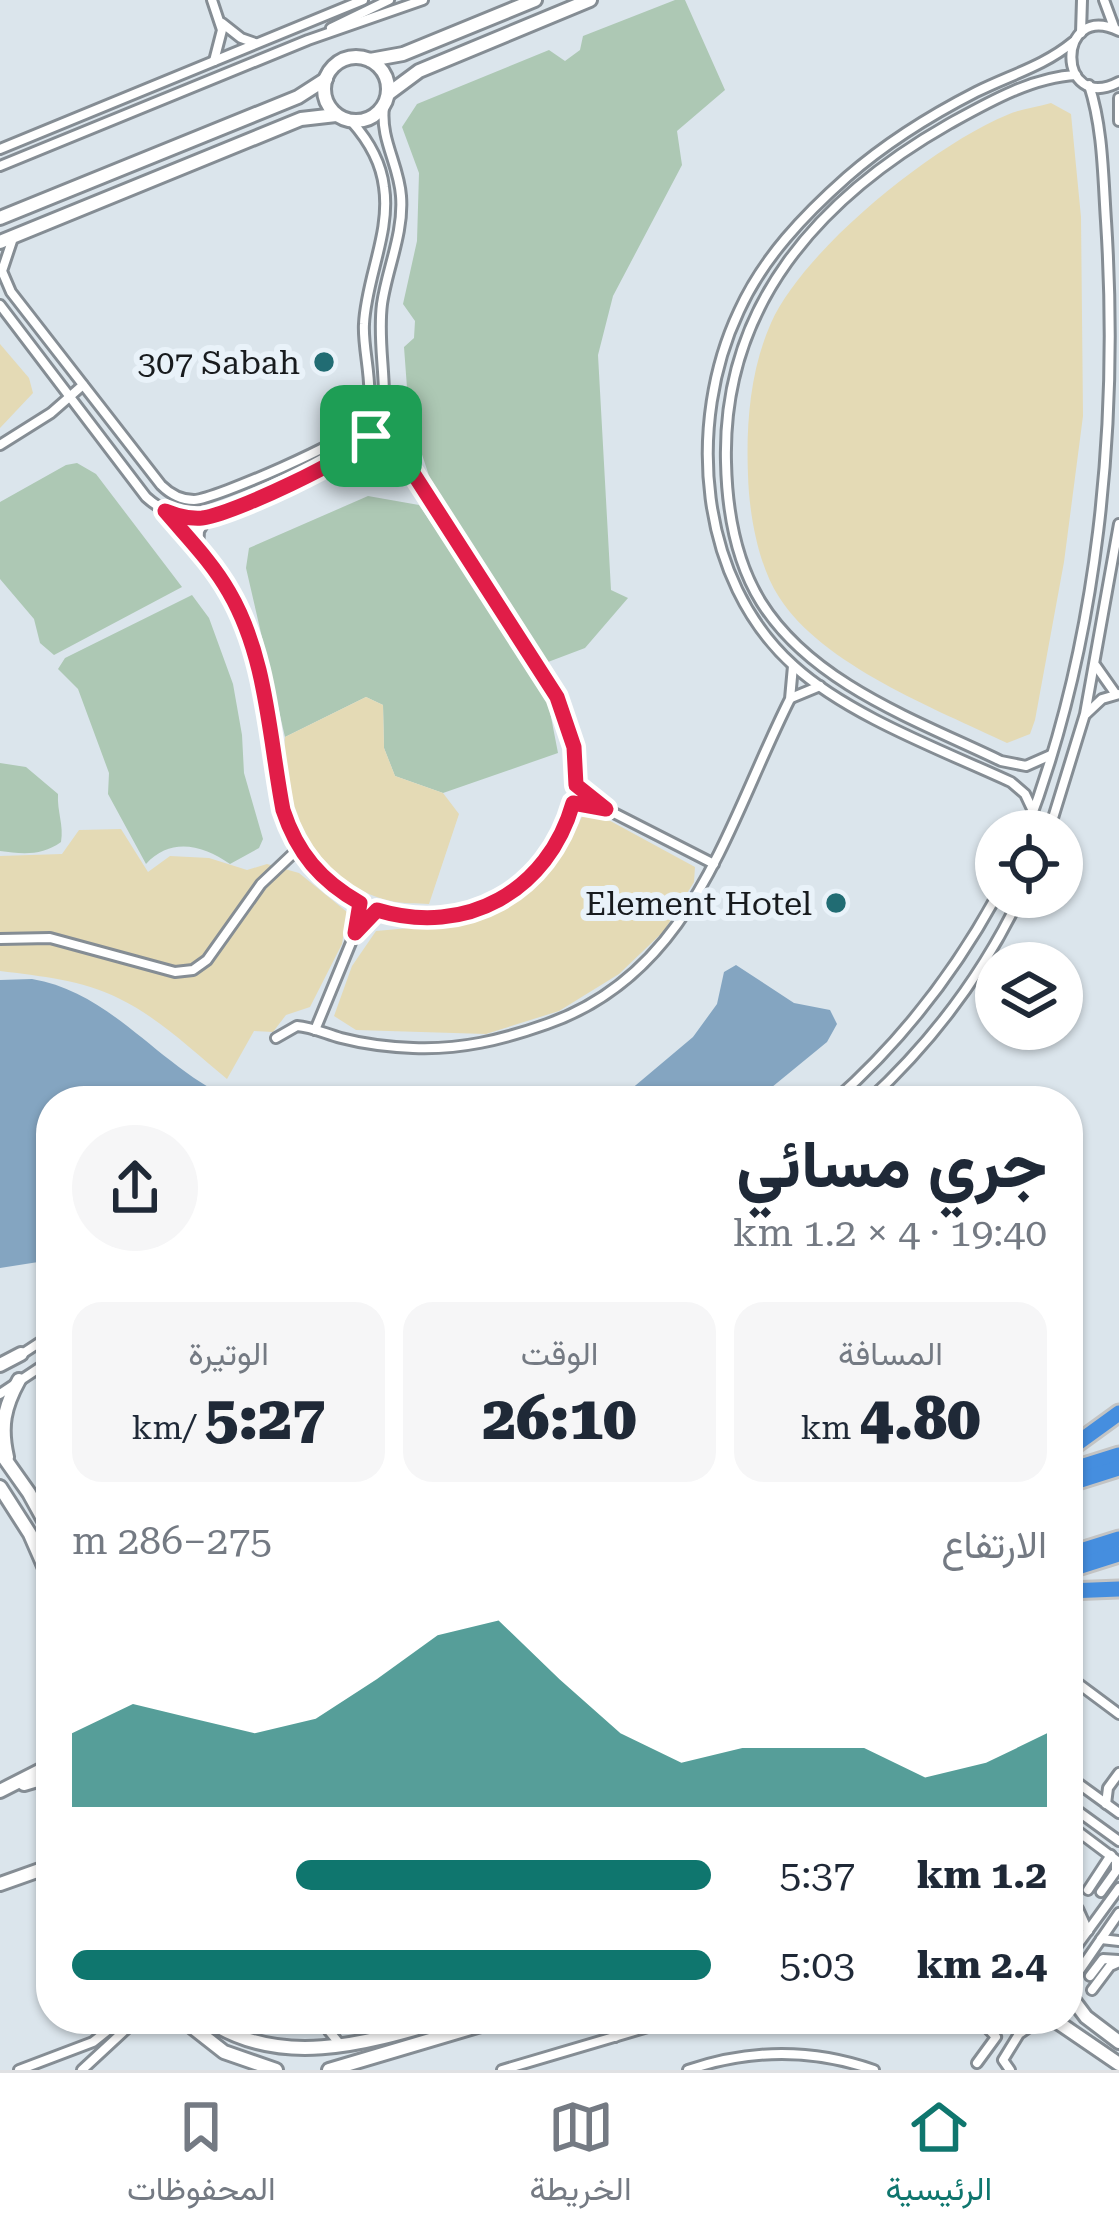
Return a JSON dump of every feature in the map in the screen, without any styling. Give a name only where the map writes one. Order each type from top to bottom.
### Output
[{"type":"highway","points":[[1083,1439],[1119,1413]]},
{"type":"highway","points":[[1083,1466],[1119,1455]]},
{"type":"highway","points":[[1083,1479],[1119,1468]]},
{"type":"highway","points":[[1083,1550],[1119,1539]]},
{"type":"highway","points":[[1083,1566],[1119,1555]]},
{"type":"highway","points":[[1083,1590],[1119,1589]]},
{"type":"street","points":[[212,0],[221,38],[213,62]]},
{"type":"street","points":[[0,149],[363,0]]},
{"type":"street","points":[[308,40],[389,0]]},
{"type":"street","points":[[0,166],[308,40],[423,0]]},
{"type":"street","points":[[0,218],[102,171],[306,94],[340,61],[403,54],[535,0]]},
{"type":"street","points":[[352,122],[370,119],[418,71],[590,0]]},
{"type":"street","points":[[1081,32],[1082,0]]},
{"type":"street","points":[[1104,0],[1117,29]]},
{"type":"street","points":[[220,22],[257,43]]},
{"type":"street","points":[[1033,810],[1011,782],[820,686],[793,666],[765,634],[725,562],[712,507],[713,394],[738,311],[760,273],[787,238],[852,173],[944,109],[1045,62],[1081,32],[1094,26],[1117,29]]},
{"type":"street","points":[[1073,42],[1070,54],[1076,75],[1089,86],[1103,88],[1119,82]]},
{"type":"street","points":[[165,511],[207,518],[349,456],[371,436],[381,416],[382,308],[402,208],[383,128],[387,77],[370,60]]},
{"type":"street","points":[[1051,754],[1026,766],[1001,761],[856,688],[792,641],[762,603],[741,560],[729,511],[725,437],[730,392],[748,327],[769,287],[817,227],[877,173],[944,128],[1009,94],[1048,79],[1076,75]]},
{"type":"street","points":[[15,237],[2,266],[7,286],[161,485],[182,499],[207,497],[341,441],[357,430],[369,402],[365,307],[386,204],[376,158],[352,122],[337,115],[325,99],[326,79]]},
{"type":"street","points":[[1035,810],[1083,617],[1108,430],[1108,241],[1097,117],[1089,86]]},
{"type":"street","points":[[1119,98],[1119,122]]},
{"type":"street","points":[[0,242],[301,119],[337,115]]},
{"type":"street","points":[[0,305],[146,497],[165,511],[222,580],[248,631],[283,810],[299,848],[322,876],[360,903],[434,919],[471,913],[505,898],[546,861],[564,832],[573,803],[574,747],[557,697],[397,453],[381,416]]},
{"type":"street","points":[[0,445],[83,385]]},
{"type":"street","points":[[357,430],[397,453]]},
{"type":"street","points":[[198,549],[199,531],[207,518]]},
{"type":"street","points":[[1055,810],[1085,714],[1119,524]]},
{"type":"street","points":[[1085,714],[1096,703],[1118,694],[1096,664]]},
{"type":"street","points":[[276,1038],[297,1026],[367,1044],[446,1048],[514,1036],[564,1018],[605,996],[640,970],[681,920],[714,864],[790,699],[793,666]]},
{"type":"street","points":[[790,699],[820,686]]},
{"type":"street","points":[[576,785],[606,809],[714,864]]},
{"type":"street","points":[[573,803],[606,809]]},
{"type":"street","points":[[0,939],[50,938],[175,972],[193,970],[207,960],[262,884],[299,848]]},
{"type":"street","points":[[315,1030],[355,933],[360,903]]},
{"type":"street","points":[[355,933],[377,910]]},
{"type":"street","points":[[849,1086],[924,1009],[984,918]]},
{"type":"street","points":[[882,1086],[954,1007],[1009,918]]},
{"type":"street","points":[[0,1368],[36,1345]]},
{"type":"street","points":[[0,1394],[36,1369]]},
{"type":"street","points":[[10,1464],[2,1444],[2,1414],[19,1380]]},
{"type":"street","points":[[0,1451],[36,1508]]},
{"type":"street","points":[[0,1487],[36,1548]]},
{"type":"street","points":[[1083,1687],[1119,1714]]},
{"type":"street","points":[[0,1791],[36,1773]]},
{"type":"street","points":[[1106,1804],[1108,1788],[1119,1773]]},
{"type":"street","points":[[0,1791],[36,1780]]},
{"type":"street","points":[[1083,1787],[1119,1813]]},
{"type":"street","points":[[1090,1792],[1108,1788]]},
{"type":"street","points":[[1083,1817],[1119,1841]]},
{"type":"street","points":[[1083,1836],[1116,1860],[1116,1871],[1101,1892]]},
{"type":"street","points":[[1088,1891],[1111,1855]]},
{"type":"street","points":[[0,1885],[36,1872]]},
{"type":"street","points":[[1083,1938],[1117,1893]]},
{"type":"street","points":[[1083,1911],[1102,1913]]},
{"type":"street","points":[[1100,1940],[1119,1940],[1116,1917]]},
{"type":"street","points":[[1083,1972],[1116,1917]]},
{"type":"street","points":[[1083,1920],[1088,1931]]},
{"type":"street","points":[[1090,1976],[1103,1960],[1119,1961]]},
{"type":"street","points":[[1092,1990],[1119,1961]]},
{"type":"street","points":[[1083,2014],[1119,2042]]},
{"type":"street","points":[[26,2068],[103,2034]]},
{"type":"street","points":[[82,2070],[122,2034]]},
{"type":"street","points":[[201,2034],[224,2052],[276,2070]]},
{"type":"street","points":[[228,2034],[262,2050],[320,2055],[397,2034]]},
{"type":"street","points":[[320,2055],[328,2034]]},
{"type":"street","points":[[333,2034],[349,2048]]},
{"type":"street","points":[[329,2070],[380,2062],[459,2034]]},
{"type":"street","points":[[502,2070],[625,2034]]},
{"type":"street","points":[[977,2063],[995,2034]]},
{"type":"street","points":[[1010,2070],[1004,2056],[1019,2034]]},
{"type":"street","points":[[1077,2034],[1119,2064]]},
{"type":"street","points":[[102,2066],[104,2052]]},
{"type":"street","points":[[688,2070],[769,2053],[831,2057],[874,2070]]},
{"type":"green space","points":[[685,0],[725,90],[677,131],[682,165],[613,296],[598,355],[611,590],[628,598],[585,648],[548,662],[433,488],[409,415],[404,347],[414,338],[415,321],[403,304],[417,241],[419,173],[402,127],[417,104],[549,50],[565,61],[580,50],[583,36]]},
{"type":"green space","points":[[77,463],[96,474],[182,587],[54,655],[40,643],[34,619],[0,579],[0,502]]},
{"type":"green space","points":[[368,496],[419,505],[546,691],[558,753],[443,793],[395,776],[384,748],[383,705],[366,697],[285,737],[246,568],[249,548]]},
{"type":"green space","points":[[192,595],[209,618],[233,684],[244,773],[263,839],[259,848],[230,864],[209,852],[176,847],[146,864],[108,794],[109,773],[78,689],[58,669],[65,658]]},
{"type":"green space","points":[[0,763],[26,767],[58,794],[62,830],[61,842],[54,847],[39,852],[0,851]]},
{"type":"sand","points":[[1051,103],[1071,114],[1081,217],[1083,416],[1064,562],[1035,720],[1030,734],[1007,743],[851,664],[798,621],[779,597],[756,538],[749,490],[749,417],[758,360],[771,323],[811,264],[840,233],[943,150],[1007,115]]},
{"type":"sand","points":[[0,344],[29,378],[33,393],[0,428]]},
{"type":"sand","points":[[366,697],[383,705],[384,748],[395,776],[443,793],[459,814],[429,904],[391,901],[343,878],[308,839],[288,790],[285,737]]},
{"type":"sand","points":[[584,813],[603,817],[695,867],[694,882],[664,931],[619,974],[559,1011],[486,1034],[356,1030],[334,1016],[352,966],[376,931],[477,918],[501,909],[544,876]]},
{"type":"sand","points":[[121,829],[148,872],[170,856],[209,858],[247,870],[267,864],[299,873],[347,912],[342,944],[310,1007],[286,1015],[273,1032],[254,1031],[227,1079],[162,1025],[120,999],[76,983],[0,971],[0,856],[62,854],[79,830]]},
{"type":"water","points":[[736,965],[794,1003],[830,1010],[837,1024],[827,1042],[773,1086],[635,1086],[693,1037],[717,1004],[724,972]]},
{"type":"water","points":[[32,979],[87,999],[206,1086],[36,1086],[36,1262],[0,1268],[0,980]]},
{"type":"place","name":"307 Sabah","points":[[324,362]]},
{"type":"place","name":"Element Hotel","points":[[836,903]]},
{"type":"route","points":[[371,436],[397,453],[413,473],[557,697],[574,747],[576,785],[606,809],[573,803],[564,832],[546,861],[520,887],[488,907],[434,919],[377,910],[355,933],[360,903],[311,865],[290,830],[259,668],[241,613],[211,564],[165,511],[190,518],[216,515],[349,456],[371,436]]}]
